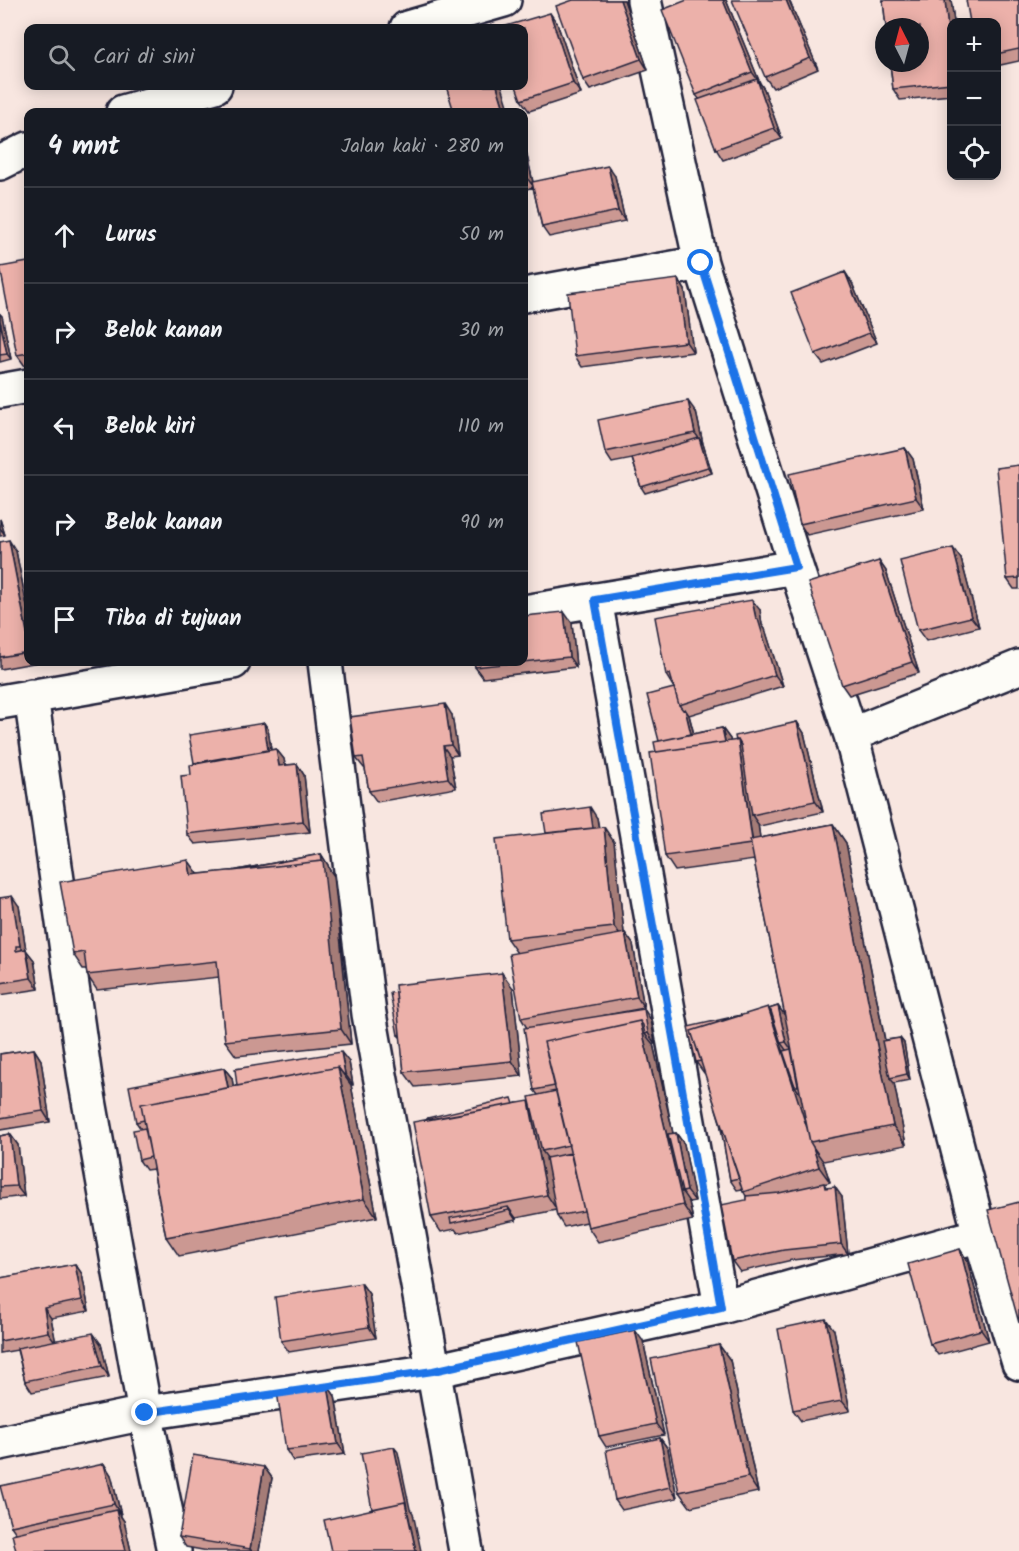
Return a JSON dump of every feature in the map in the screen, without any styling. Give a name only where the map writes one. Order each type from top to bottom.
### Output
[{"type":"street","points":[[422,24],[504,0]]},
{"type":"street","points":[[644,0],[701,263],[851,735],[980,1235],[1019,1363]]},
{"type":"street","points":[[137,108],[200,90]]},
{"type":"street","points":[[0,164],[24,151]]},
{"type":"street","points":[[528,294],[701,263]]},
{"type":"street","points":[[0,391],[24,387]]},
{"type":"street","points":[[528,611],[796,567]]},
{"type":"street","points":[[595,600],[721,1307]]},
{"type":"street","points":[[174,1551],[145,1413],[16,699],[210,666]]},
{"type":"street","points":[[325,666],[369,1014],[466,1551]]},
{"type":"street","points":[[851,735],[1019,667]]},
{"type":"street","points":[[0,1443],[145,1413],[433,1371],[721,1307],[980,1235]]},
{"type":"building","points":[[573,0],[620,0],[641,59],[583,80],[556,6]]},
{"type":"building","points":[[687,0],[723,0],[752,72],[696,95],[662,10]]},
{"type":"building","points":[[732,0],[786,0],[810,58],[765,77]]},
{"type":"building","points":[[883,0],[945,0],[947,83],[893,89],[891,72],[929,72],[929,18],[885,18]]},
{"type":"building","points":[[966,0],[1019,0],[1019,49],[1001,53],[1001,18],[969,18]]},
{"type":"building","points":[[550,13],[573,83],[521,100],[517,90],[528,90],[528,24],[513,24]]},
{"type":"building","points":[[757,79],[774,128],[716,149],[697,100]]},
{"type":"building","points":[[447,90],[498,90],[504,108],[453,108]]},
{"type":"building","points":[[608,166],[618,211],[542,227],[532,182]]},
{"type":"building","points":[[24,263],[24,354],[17,355],[0,267]]},
{"type":"building","points":[[845,272],[869,333],[815,354],[791,293]]},
{"type":"building","points":[[678,279],[686,342],[575,356],[568,293]]},
{"type":"building","points":[[0,321],[7,354],[0,355]]},
{"type":"building","points":[[688,401],[695,433],[605,452],[598,420]]},
{"type":"building","points":[[699,438],[708,467],[641,487],[632,458]]},
{"type":"building","points":[[905,448],[916,498],[800,524],[789,474]]},
{"type":"building","points":[[1019,465],[1019,578],[1007,579],[996,468]]},
{"type":"building","points":[[9,540],[24,617],[24,653],[0,657],[0,542]]},
{"type":"building","points":[[953,548],[971,617],[918,630],[900,561]]},
{"type":"building","points":[[879,561],[912,662],[842,685],[808,583]]},
{"type":"building","points":[[752,600],[775,675],[679,705],[670,674],[666,675],[655,617]]},
{"type":"building","points":[[564,612],[569,657],[528,662],[528,616]]},
{"type":"building","points":[[674,688],[679,705],[683,710],[685,709],[691,734],[659,741],[647,695]]},
{"type":"building","points":[[445,704],[451,745],[443,746],[448,778],[369,791],[363,757],[356,758],[350,717]]},
{"type":"building","points":[[797,722],[815,801],[752,815],[741,745],[738,740],[736,741],[735,736]]},
{"type":"building","points":[[264,723],[268,750],[194,763],[189,735]]},
{"type":"building","points":[[722,728],[725,742],[656,752],[654,742]]},
{"type":"building","points":[[738,740],[751,844],[665,856],[650,753]]},
{"type":"building","points":[[276,749],[279,766],[297,764],[303,821],[187,834],[181,776],[191,775],[190,765]]},
{"type":"building","points":[[590,807],[593,828],[546,833],[543,814]]},
{"type":"building","points":[[833,824],[893,1126],[810,1142],[750,840]]},
{"type":"building","points":[[604,827],[614,927],[507,939],[496,839]]},
{"type":"building","points":[[321,854],[322,861],[232,871]]},
{"type":"building","points":[[188,860],[191,875],[323,861],[341,1029],[225,1041],[217,961],[87,975],[84,952],[73,954],[60,882]]},
{"type":"building","points":[[12,896],[20,946],[16,946],[16,951],[26,949],[31,978],[0,983],[0,898]]},
{"type":"building","points":[[625,933],[637,997],[521,1018],[509,954]]},
{"type":"building","points":[[502,973],[512,1061],[404,1072],[395,985]]},
{"type":"building","points":[[396,992],[400,1035],[398,1035],[390,993]]},
{"type":"building","points":[[778,1006],[786,1042],[781,1043],[769,1009]]},
{"type":"building","points":[[768,1007],[819,1167],[743,1192],[691,1031]]},
{"type":"building","points":[[644,1009],[648,1033],[645,1034],[640,1021],[544,1042],[555,1086],[534,1090],[524,1028]]},
{"type":"building","points":[[741,1015],[691,1031],[701,1061],[696,1062],[688,1027]]},
{"type":"building","points":[[640,1021],[683,1205],[588,1227],[544,1042]]},
{"type":"building","points":[[900,1038],[907,1074],[890,1078],[882,1041]]},
{"type":"building","points":[[34,1049],[43,1111],[0,1118],[0,1054]]},
{"type":"building","points":[[791,1049],[798,1086],[795,1086],[783,1051]]},
{"type":"building","points":[[341,1052],[344,1075],[338,1067],[237,1086],[235,1069]]},
{"type":"building","points":[[338,1067],[364,1199],[166,1237],[141,1104]]},
{"type":"building","points":[[224,1068],[228,1088],[141,1104],[144,1120],[136,1122],[129,1086]]},
{"type":"building","points":[[556,1091],[569,1145],[542,1151],[529,1097]]},
{"type":"building","points":[[512,1098],[514,1104],[427,1120],[427,1118]]},
{"type":"building","points":[[529,1101],[547,1195],[431,1217],[413,1122]]},
{"type":"building","points":[[720,1122],[739,1178],[730,1180]]},
{"type":"building","points":[[145,1128],[151,1157],[139,1160],[133,1130]]},
{"type":"building","points":[[676,1133],[687,1191],[682,1192],[668,1134]]},
{"type":"building","points":[[10,1134],[16,1186],[0,1187],[0,1136]]},
{"type":"building","points":[[571,1153],[584,1211],[557,1216],[546,1158]]},
{"type":"building","points":[[824,1183],[825,1188],[835,1187],[841,1244],[784,1250],[732,1261],[721,1205],[746,1200],[746,1196],[779,1193]]},
{"type":"building","points":[[1019,1202],[1019,1323],[988,1210]]},
{"type":"building","points":[[508,1207],[509,1210],[451,1223],[450,1218]]},
{"type":"building","points":[[960,1249],[981,1330],[930,1344],[908,1264]]},
{"type":"building","points":[[75,1264],[82,1300],[44,1308],[48,1332],[0,1341],[0,1278]]},
{"type":"building","points":[[361,1283],[369,1327],[281,1341],[275,1297]]},
{"type":"building","points":[[826,1319],[842,1401],[793,1410],[778,1329]]},
{"type":"building","points":[[635,1330],[656,1424],[599,1436],[578,1342]]},
{"type":"building","points":[[93,1333],[102,1366],[25,1381],[17,1348]]},
{"type":"building","points":[[719,1345],[748,1477],[679,1492],[651,1359]]},
{"type":"building","points":[[328,1386],[338,1444],[286,1450],[277,1392]]},
{"type":"building","points":[[660,1438],[670,1487],[615,1500],[606,1450]]},
{"type":"building","points":[[394,1447],[406,1503],[372,1509],[361,1453]]},
{"type":"building","points":[[193,1455],[264,1467],[250,1549],[179,1537]]},
{"type":"building","points":[[104,1464],[114,1504],[11,1526],[0,1486]]},
{"type":"building","points":[[405,1502],[416,1551],[331,1551],[324,1520]]},
{"type":"building","points":[[116,1510],[126,1551],[16,1551],[12,1534]]},
{"type":"route","points":[[145,1413],[433,1371],[721,1307],[595,600],[796,567],[701,263]]}]
